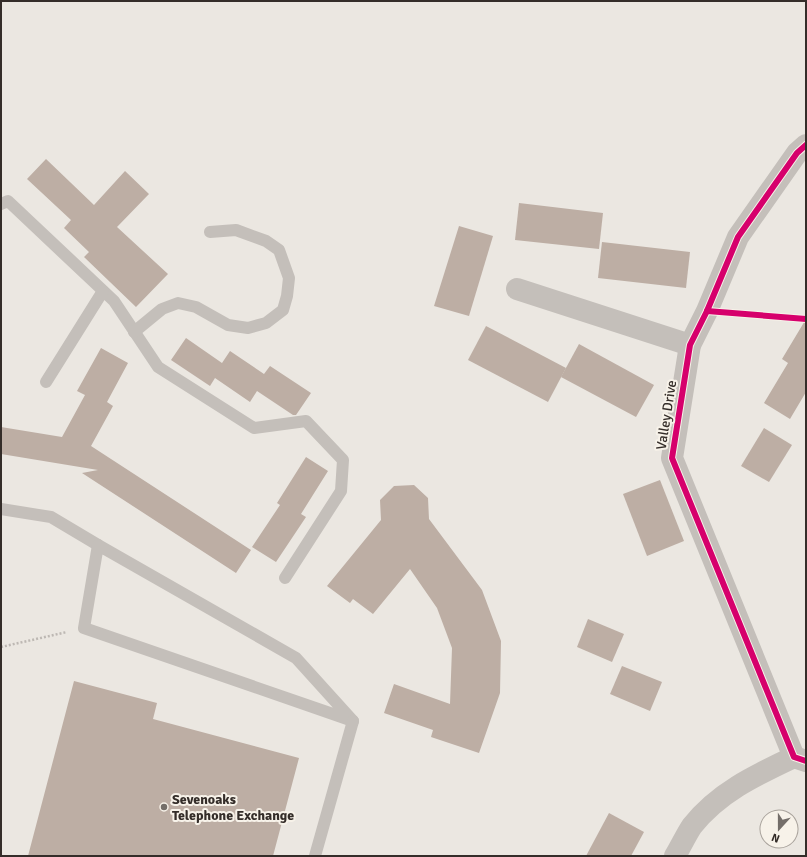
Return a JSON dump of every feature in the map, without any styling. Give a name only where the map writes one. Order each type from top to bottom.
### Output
[{"type":"street","name":"Valley Drive","points":[[800,759],[672,458],[690,345],[707,311],[738,237],[797,153],[806,145]]},
{"type":"street","points":[[517,290],[690,345]]},
{"type":"street","points":[[675,856],[692,826],[725,793],[760,773],[800,759]]},
{"type":"lane","points":[[1,204],[8,201],[114,301],[158,367],[254,428],[306,421],[343,460],[341,491],[286,578]]},
{"type":"lane","points":[[134,332],[162,309],[178,304],[196,307],[228,325],[248,328],[266,323],[283,310],[287,296],[289,278],[279,250],[266,241],[236,230],[210,232]]},
{"type":"lane","points":[[46,382],[103,291]]},
{"type":"lane","points":[[1,509],[51,517],[296,658],[353,721]]},
{"type":"lane","points":[[98,545],[84,628],[353,721]]},
{"type":"lane","points":[[315,856],[353,721]]},
{"type":"path","points":[[1,647],[84,628]]},
{"type":"building","points":[[46,159],[94,205],[125,171],[149,194],[117,227],[168,274],[136,307],[84,257],[89,252],[64,228],[71,220],[27,179]]},
{"type":"building","points":[[519,203],[603,213],[599,249],[515,240]]},
{"type":"building","points":[[459,226],[493,236],[469,316],[434,306]]},
{"type":"building","points":[[602,242],[690,252],[686,288],[598,278]]},
{"type":"building","points":[[806,319],[806,392],[790,419],[764,403],[788,363],[782,359]]},
{"type":"building","points":[[486,326],[566,368],[548,402],[468,360]]},
{"type":"building","points":[[186,338],[222,363],[230,351],[264,374],[270,366],[311,393],[296,415],[293,415],[257,391],[250,402],[215,378],[210,386],[171,360]]},
{"type":"building","points":[[579,344],[654,385],[636,417],[561,377]]},
{"type":"building","points":[[101,348],[128,363],[107,402],[113,406],[91,446],[251,550],[236,573],[82,473],[98,470],[1,454],[1,427],[62,437],[85,395],[77,391]]},
{"type":"building","points":[[764,428],[792,445],[769,482],[741,466]]},
{"type":"building","points":[[306,457],[328,471],[301,514],[306,517],[276,562],[252,547],[280,505],[277,503]]},
{"type":"building","points":[[660,480],[684,541],[647,556],[623,494]]},
{"type":"building","points":[[414,485],[428,498],[429,519],[482,590],[501,641],[500,693],[479,753],[431,737],[433,730],[384,713],[394,684],[450,704],[452,648],[437,608],[410,569],[373,614],[353,599],[350,603],[327,586],[381,520],[380,500],[394,486]]},
{"type":"building","points":[[588,619],[624,634],[612,662],[577,647]]},
{"type":"building","points":[[622,666],[662,682],[650,711],[610,694]]},
{"type":"building","name":"Sevenoaks Telephone Exchange","points":[[74,681],[157,703],[153,719],[299,758],[273,856],[28,856]]},
{"type":"building","points":[[609,813],[644,832],[631,856],[586,856]]},
{"type":"cycle path","points":[[806,145],[797,153],[738,237],[707,311],[690,345],[672,458],[794,757],[806,761]]},
{"type":"cycle path","points":[[707,311],[806,319]]},
{"type":"place","name":"Sevenoaks Telephone Exchange","points":[[164,807]]}]
